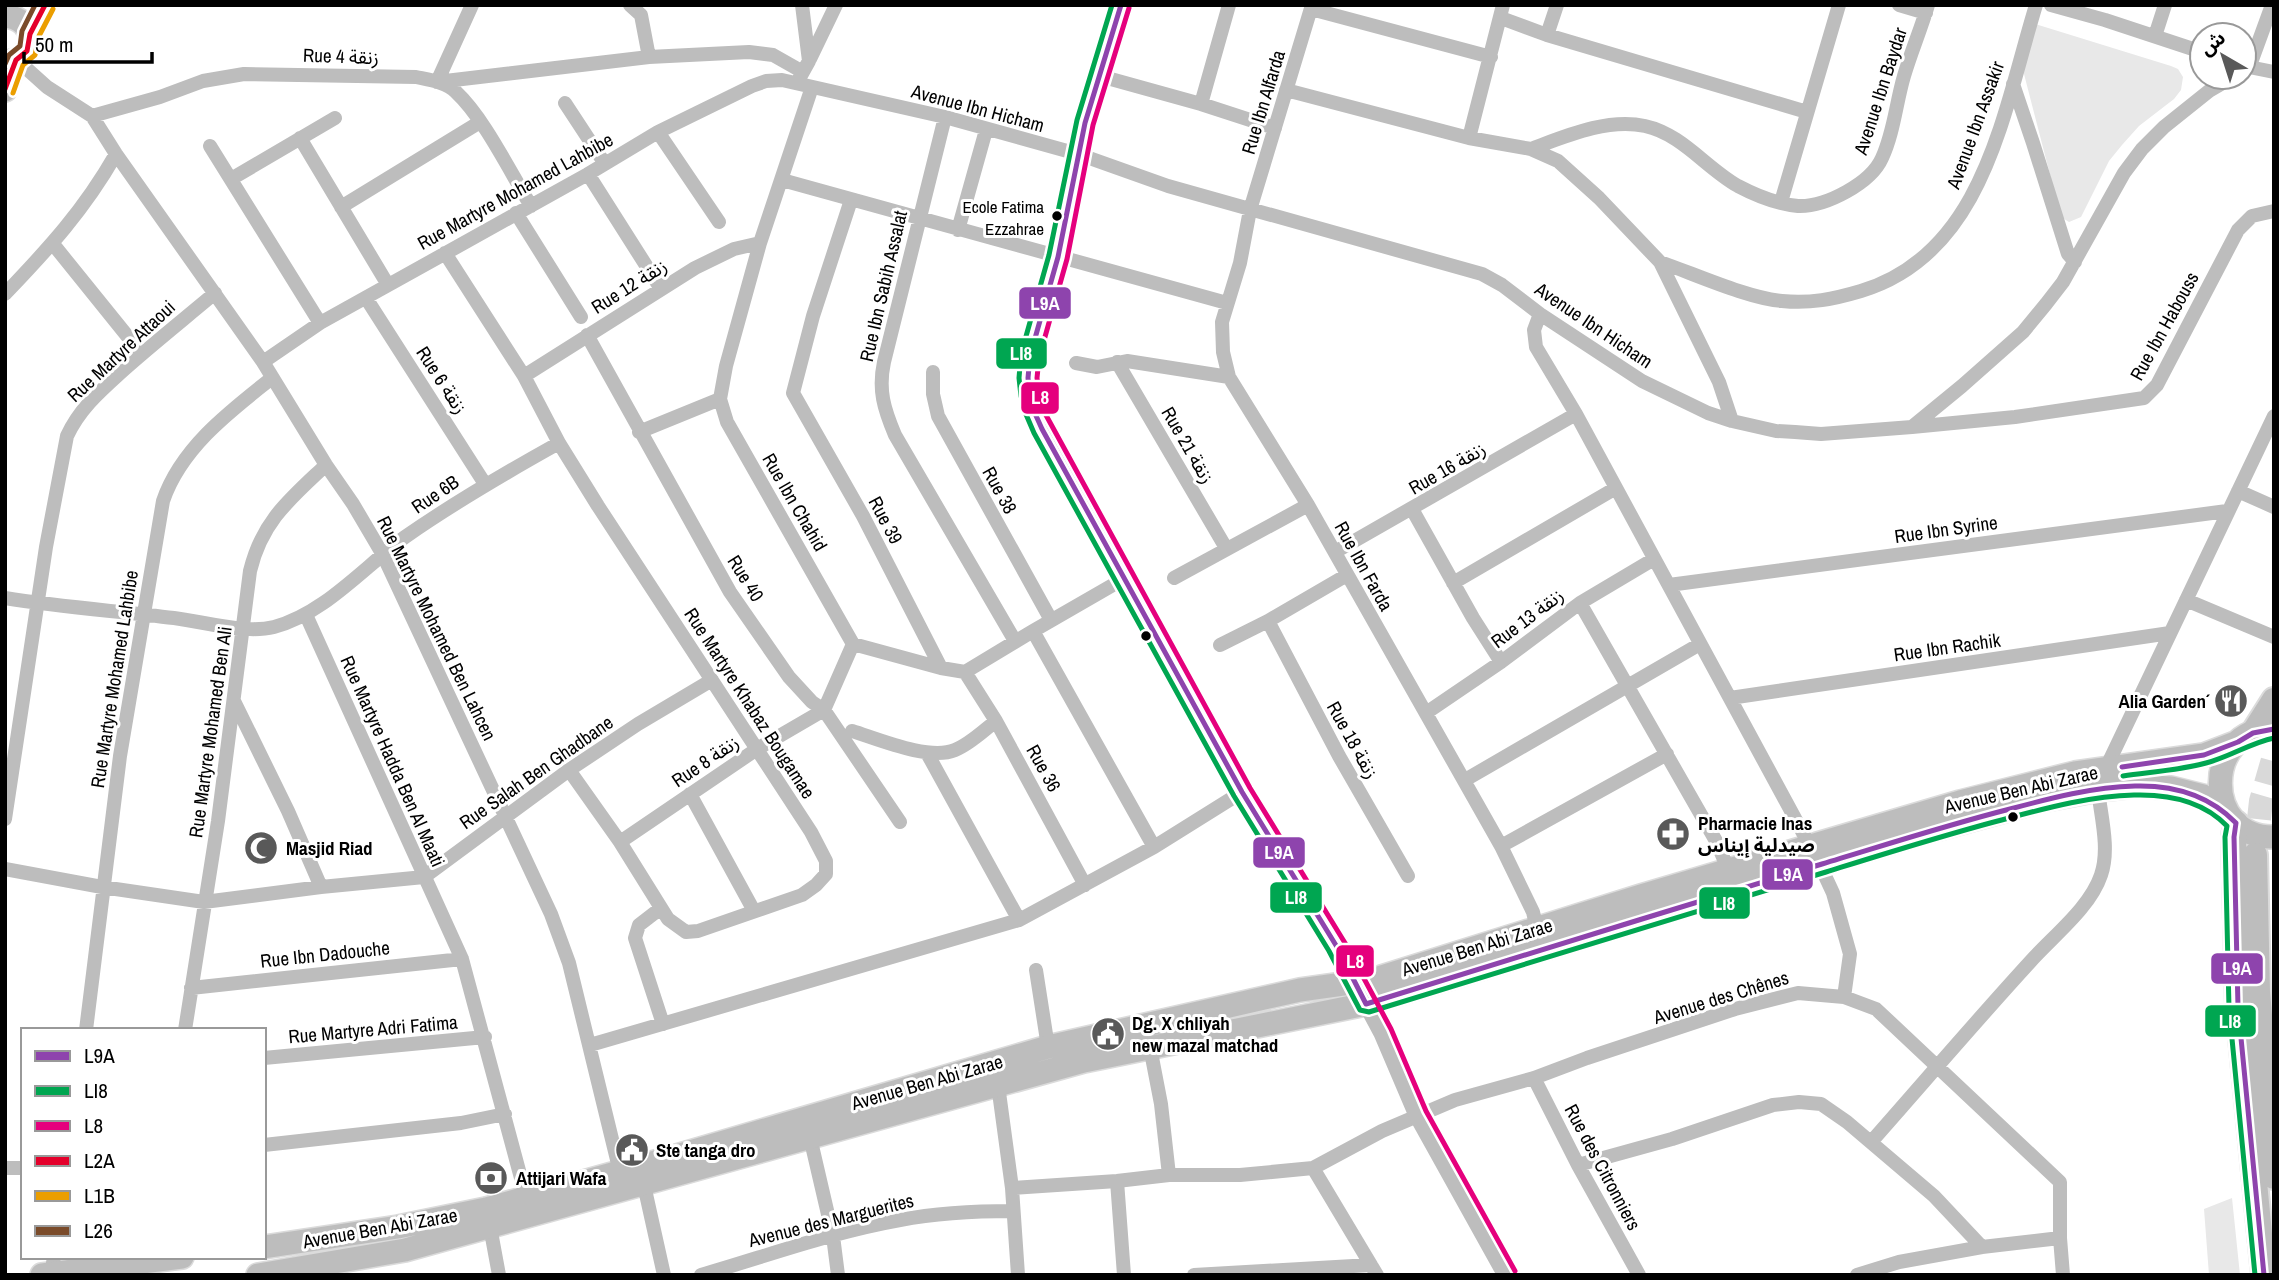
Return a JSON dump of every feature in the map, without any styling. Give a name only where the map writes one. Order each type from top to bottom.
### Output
[{"type":"highway","points":[[2255,735],[2274,700]]},
{"type":"highway","points":[[2231,817],[2234,837],[2238,1007],[2264,1275]]},
{"type":"highway","points":[[2255,855],[2258,992],[2274,1177]]},
{"type":"main road","points":[[30,34],[45,5]]},
{"type":"main road","points":[[5,90],[14,60],[30,43],[27,26],[10,11]]},
{"type":"main road","points":[[2231,817],[2221,796],[2219,782],[2222,767],[2228,754],[2255,735]]},
{"type":"main road","name":"Avenue Ben Abi Zarae","points":[[2101,780],[2204,755],[2255,735]]},
{"type":"main road","name":"Avenue Ben Abi Zarae","points":[[529,1206],[644,1185],[1084,1061],[1366,1004],[1815,855],[1973,799],[2075,773],[2101,780],[2135,786],[2171,788],[2203,796],[2252,833],[2274,837]]},
{"type":"main road","name":"Avenue Ben Abi Zarae","points":[[258,1275],[309,1271],[405,1250],[620,1172],[1048,1047],[1300,990],[1372,979],[1729,871],[1815,855]]},
{"type":"main road","name":"Avenue Ben Abi Zarae","points":[[266,1247],[429,1221],[488,1218]]},
{"type":"main road","points":[[50,1270],[162,1259]]},
{"type":"street","points":[[437,82],[472,5]]},
{"type":"street","points":[[802,5],[803,72]]},
{"type":"street","points":[[803,72],[836,5]]},
{"type":"street","points":[[1120,5],[1078,154],[1058,257],[1030,356],[1028,377],[1033,409],[1242,792],[1337,947],[1383,1033],[1418,1115],[1507,1275]]},
{"type":"street","points":[[1201,104],[1229,5]]},
{"type":"street","points":[[1547,35],[1557,5]]},
{"type":"street","points":[[1781,202],[1839,5]]},
{"type":"street","points":[[1899,5],[1927,9]]},
{"type":"street","name":"Avenue Ibn Assakir","points":[[1660,262],[1779,301],[1835,299],[1884,284],[1907,272],[1947,235],[1977,187],[1998,131],[2036,5]]},
{"type":"street","points":[[2051,5],[2188,47]]},
{"type":"street","points":[[2155,36],[2165,5]]},
{"type":"street","points":[[2258,39],[2272,5]]},
{"type":"street","points":[[1311,7],[1490,57]]},
{"type":"street","name":"Rue Ibn Alfarda","points":[[1250,210],[1311,7]]},
{"type":"street","points":[[638,8],[649,57]]},
{"type":"street","name":"Avenue Ibn Baydar","points":[[1531,149],[1580,131],[1618,125],[1643,125],[1679,142],[1735,184],[1763,197],[1798,206],[1838,196],[1858,184],[1881,160],[1903,78],[1927,9]]},
{"type":"street","points":[[1469,138],[1502,11],[1547,35],[1807,112]]},
{"type":"street","points":[[437,82],[649,57],[749,52],[773,55],[803,72]]},
{"type":"street","points":[[14,60],[47,87],[92,116]]},
{"type":"street","name":"Avenue Ibn Hicham","points":[[803,72],[812,87],[945,117],[1078,154],[1168,186],[1331,230],[1482,275],[1503,285],[1540,314],[1663,393],[1732,421],[1776,431],[1821,434],[2015,418]]},
{"type":"street","name":"Rue Martyre Mohamed Lahbibe","points":[[263,362],[320,323],[659,132],[759,83],[782,80],[803,72]]},
{"type":"street","name":"Rue 4 زنقة","points":[[92,116],[160,97],[203,81],[244,74],[416,77],[437,82],[455,91],[480,122],[531,206]]},
{"type":"street","points":[[1100,76],[1275,128]]},
{"type":"street","points":[[2012,84],[2068,254],[2075,262]]},
{"type":"street","points":[[639,432],[720,399],[726,366],[760,243],[812,87]]},
{"type":"street","points":[[1286,90],[1469,138],[1531,149],[1558,162],[1576,175],[1660,262],[1719,382],[1732,421]]},
{"type":"street","points":[[1912,427],[2023,332],[2063,282],[2124,173],[2142,149],[2171,121],[2209,91]]},
{"type":"street","points":[[565,103],[605,164]]},
{"type":"street","name":"Rue Martyre Mohamed Ben Lahcen","points":[[92,116],[263,362],[383,555],[535,875],[561,941],[590,1045],[620,1172]]},
{"type":"street","name":"Rue Ibn Sabih Assalat","points":[[945,117],[881,376],[882,400],[895,435],[1015,641]]},
{"type":"street","points":[[231,178],[335,118]]},
{"type":"street","points":[[341,207],[480,122]]},
{"type":"street","points":[[958,230],[986,130]]},
{"type":"street","points":[[659,132],[719,222]]},
{"type":"street","points":[[300,138],[388,285]]},
{"type":"street","points":[[210,146],[320,323]]},
{"type":"street","points":[[5,294],[53,244],[95,191],[116,154]]},
{"type":"street","points":[[588,174],[661,289]]},
{"type":"street","points":[[782,180],[1227,303]]},
{"type":"street","name":"Rue 39","points":[[851,200],[813,316],[793,393],[863,516],[941,668]]},
{"type":"street","name":"Rue Ibn Farda","points":[[1250,210],[1240,263],[1222,321],[1224,362],[1229,377],[1308,505],[1465,780],[1533,912],[1537,929]]},
{"type":"street","name":"Rue Ibn Habouss","points":[[2015,418],[2138,400],[2149,394],[2157,385],[2238,230],[2252,216],[2274,211]]},
{"type":"street","points":[[516,213],[581,317]]},
{"type":"street","name":"Rue 12 زنقة","points":[[524,376],[720,255],[760,243]]},
{"type":"street","points":[[53,244],[141,353]]},
{"type":"street","name":"Rue Martyre Khabaz Bougamae","points":[[445,253],[524,376],[559,443],[598,506],[811,832],[826,861],[826,874],[812,889],[796,897],[698,931],[685,932],[674,926],[661,908],[620,842],[569,770]]},
{"type":"street","name":"Rue Martyre Attaoui","points":[[5,819],[37,603],[67,436],[86,406],[141,353],[215,293]]},
{"type":"street","name":"Rue 6 زنقة","points":[[366,298],[485,484]]},
{"type":"street","points":[[1540,314],[1534,330],[1536,347],[1576,414],[1815,855],[1833,893],[1850,954],[1844,997]]},
{"type":"street","name":"Rue 40","points":[[587,335],[730,592],[789,677],[812,702],[824,710],[900,822]]},
{"type":"street","name":"Rue 21 زنقة","points":[[1117,362],[1226,548]]},
{"type":"street","points":[[1076,363],[1097,367],[1127,362],[1229,377]]},
{"type":"street","name":"Rue 38","points":[[933,372],[933,394],[938,416],[1051,620]]},
{"type":"street","name":"Rue Martyre Mohamed Lahbibe","points":[[86,1028],[102,887],[143,614],[163,501],[169,483],[196,445],[232,409],[272,378]]},
{"type":"street","name":"Rue Ibn Chahid","points":[[720,399],[727,422],[853,644]]},
{"type":"street","name":"Rue 16 زنقة","points":[[1335,552],[1576,414]]},
{"type":"street","points":[[1871,1142],[2095,890],[2102,873],[2105,843],[2101,780],[2274,416]]},
{"type":"street","name":"Rue 6B","points":[[306,615],[418,528],[485,484],[559,443]]},
{"type":"street","name":"Rue Martyre Mohamed Ben Ali","points":[[186,1028],[218,821],[250,571],[260,539],[268,524],[326,465]]},
{"type":"street","points":[[1452,583],[1616,488]]},
{"type":"street","points":[[2238,491],[2274,507]]},
{"type":"street","points":[[1174,578],[1308,505]]},
{"type":"street","points":[[1412,509],[1452,583],[1501,662]]},
{"type":"street","name":"Rue Ibn Syrine","points":[[1669,585],[2227,512]]},
{"type":"street","name":"Rue 13 زنقة","points":[[1426,713],[1580,603],[1654,559]]},
{"type":"street","points":[[1220,645],[1268,621],[1347,575]]},
{"type":"street","points":[[824,710],[853,644],[965,672],[1125,578]]},
{"type":"street","points":[[5,598],[244,629],[272,627],[306,615]]},
{"type":"street","points":[[2186,600],[2274,637]]},
{"type":"street","points":[[1580,603],[1716,841],[1729,871]]},
{"type":"street","name":"Rue Martyre Hadda Ben Al Maati","points":[[306,615],[462,959],[529,1206]]},
{"type":"street","name":"Rue 18 زنقة","points":[[1268,621],[1328,736],[1408,876]]},
{"type":"street","points":[[1033,631],[1154,847]]},
{"type":"street","name":"Rue Ibn Rachik","points":[[1730,698],[2170,633]]},
{"type":"street","points":[[1465,780],[1700,644]]},
{"type":"street","name":"Rue 36","points":[[965,672],[996,721],[1085,885]]},
{"type":"street","name":"Rue Salah Ben Ghadbane","points":[[424,877],[569,770],[638,724],[712,680]]},
{"type":"street","points":[[234,701],[288,811],[321,887]]},
{"type":"street","name":"Rue 8 زنقة","points":[[620,842],[757,749],[824,710]]},
{"type":"street","points":[[852,731],[927,752],[943,753],[955,750],[996,721]]},
{"type":"street","points":[[927,752],[1019,920]]},
{"type":"street","points":[[1501,846],[1667,754]]},
{"type":"street","points":[[590,1045],[1019,920],[1154,847],[1242,792]]},
{"type":"street","points":[[690,794],[754,911]]},
{"type":"street","points":[[5,869],[204,902],[424,877]]},
{"type":"street","points":[[661,908],[639,925],[635,938],[663,1024]]},
{"type":"street","name":"Rue Ibn Dadouche","points":[[191,988],[462,959]]},
{"type":"street","points":[[1036,970],[1048,1047]]},
{"type":"street","name":"Avenue des Chênes","points":[[1314,1168],[1418,1115],[1455,1100],[1534,1078],[1735,1009],[1798,993],[1844,997],[1876,1009],[2060,1182],[2060,1238]]},
{"type":"street","name":"Rue Martyre Adri Fatima","points":[[266,1058],[485,1037]]},
{"type":"street","points":[[1150,1047],[1161,1104],[1169,1175]]},
{"type":"street","name":"Rue des Citronniers","points":[[1534,1078],[1639,1275]]},
{"type":"street","points":[[998,1085],[1012,1188],[1018,1275]]},
{"type":"street","points":[[1578,1165],[1672,1139],[1773,1105],[1799,1102],[1821,1104],[1934,1196],[1982,1247]]},
{"type":"street","points":[[266,1145],[461,1123],[505,1114]]},
{"type":"street","points":[[810,1137],[833,1236],[838,1275]]},
{"type":"street","points":[[1012,1188],[1169,1175],[1240,1175],[1314,1168],[1374,1270],[1194,1275]]},
{"type":"street","points":[[1117,1181],[1124,1275]]},
{"type":"street","points":[[644,1185],[664,1275]]},
{"type":"street","name":"Avenue des Marguerites","points":[[701,1275],[879,1224],[934,1214],[1013,1212]]},
{"type":"street","points":[[488,1218],[499,1275]]},
{"type":"street","points":[[1857,1275],[1899,1262],[1982,1247],[2060,1238],[2063,1275]]},
{"type":"street","points":[[307,1242],[309,1271]]},
{"type":"shaded area","points":[[2032,23],[2171,66],[2178,69],[2183,77],[2181,90],[2174,99],[2139,126],[2122,145],[2109,161],[2081,217],[2069,222],[2061,217],[2024,74],[2022,57]]},
{"type":"shaded area","points":[[2232,1198],[2240,1275],[2209,1275],[2204,1209]]},
{"type":"tunnel","points":[[2255,855],[2261,801],[2274,756]]},
{"type":"transit line","name":"L26","points":[[5,64],[9,55],[20,46],[22,31],[35,5]]},
{"type":"transit line","name":"L2A","points":[[5,89],[16,60],[27,51],[30,34],[45,5]]},
{"type":"transit line","name":"LI8","points":[[1112,5],[1077,120],[1049,255],[1021,354],[1021,396],[1034,433],[1234,796],[1329,951],[1360,1010],[1369,1012],[1917,844],[2040,810],[2118,796],[2147,795],[2184,801],[2207,810],[2227,826],[2225,837],[2229,1008],[2255,1275]]},
{"type":"transit line","name":"L9A","points":[[1121,5],[1085,123],[1058,257],[1030,356],[1028,378],[1033,409],[1242,792],[1337,947],[1366,1004],[1986,815],[2088,791],[2135,786],[2177,790],[2214,805],[2236,823],[2234,837],[2238,1007],[2264,1275]]},
{"type":"transit line","name":"L8","points":[[1129,8],[1093,125],[1067,259],[1039,358],[1037,378],[1041,406],[1250,788],[1345,943],[1391,1029],[1426,1111],[1515,1271]]},
{"type":"transit line","name":"L1B","points":[[13,93],[23,65],[35,55],[39,36],[53,9]]},
{"type":"transit line","name":"L9A","points":[[2122,767],[2204,755],[2253,733],[2274,729]]},
{"type":"transit line","name":"LI8","points":[[2123,776],[2206,763],[2274,738]]},
{"type":"place","name":"Ecole Fatima Ezzahrae","points":[[1057,216]]},
{"type":"place","name":"Alia Garden´","points":[[2231,701]]},
{"type":"place","name":"Pharmacie Inas صيدلية إيناس","points":[[1673,834]]},
{"type":"place","name":"Masjid Riad","points":[[261,848]]},
{"type":"place","name":"Dg. X chliyah new mazal matchad","points":[[1108,1034]]},
{"type":"place","name":"Ste tanga dro","points":[[632,1150]]},
{"type":"place","name":"Attijari Wafa","points":[[491,1178]]}]
